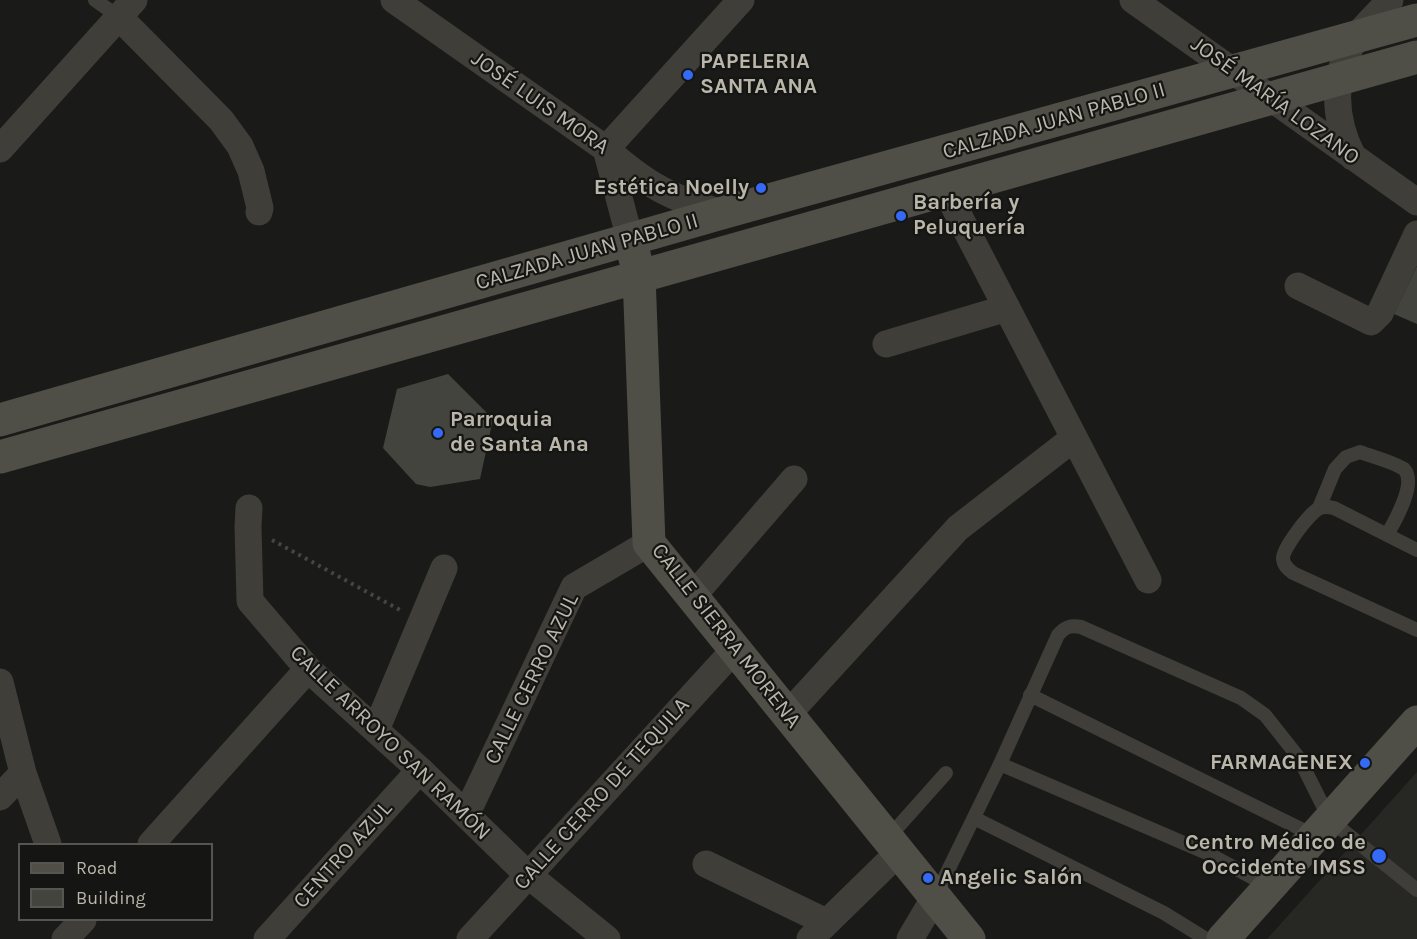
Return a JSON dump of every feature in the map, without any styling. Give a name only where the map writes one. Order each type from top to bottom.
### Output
[{"type":"main road","name":"CALZADA JUAN PABLO II","points":[[0,420],[722,213],[1417,20]]},
{"type":"main road","name":"CALZADA JUAN PABLO II","points":[[0,457],[1417,57]]},
{"type":"main road","name":"CALLE SIERRA MORENA","points":[[630,239],[639,275],[649,543],[969,939]]},
{"type":"main road","points":[[283,376],[289,338]]},
{"type":"main road","points":[[1223,939],[1417,722]]},
{"type":"street","name":"JOSÉ LUIS MORA","points":[[394,0],[606,149],[659,190],[690,204],[722,213]]},
{"type":"street","points":[[630,239],[606,149],[741,0]]},
{"type":"street","name":"JOSÉ MARÍA LOZANO","points":[[1133,0],[1417,202]]},
{"type":"street","points":[[1353,158],[1338,120],[1336,100],[1338,79],[1345,57],[1357,38],[1390,0]]},
{"type":"street","points":[[0,149],[126,9],[240,146],[251,171],[259,212]]},
{"type":"street","points":[[945,189],[1148,580]]},
{"type":"street","points":[[1298,286],[1371,322],[1380,313],[1417,234]]},
{"type":"street","points":[[886,344],[1007,308]]},
{"type":"street","points":[[788,714],[958,528],[1074,438]]},
{"type":"street","points":[[692,597],[794,479]]},
{"type":"street","name":"CALLE ARROYO SAN RAMÓN","points":[[248,517],[250,602],[308,669],[420,770],[528,875],[607,939]]},
{"type":"street","name":"CALLE CERRO AZUL","points":[[466,815],[574,587],[649,543]]},
{"type":"street","points":[[376,730],[444,568]]},
{"type":"street","name":"CALLE CERRO DE TEQUILA","points":[[470,939],[735,649]]},
{"type":"street","points":[[151,843],[308,669]]},
{"type":"street","points":[[0,682],[8,745],[23,773],[48,843]]},
{"type":"street","name":"CENTRO AZUL","points":[[267,939],[420,770]]},
{"type":"street","points":[[0,797],[23,773]]},
{"type":"street","points":[[706,864],[818,931],[893,845]]},
{"type":"street","points":[[910,939],[935,897]]},
{"type":"lane","points":[[95,0],[126,9]]},
{"type":"lane","points":[[1319,508],[1335,469],[1346,457],[1360,452],[1403,468],[1410,474],[1413,483],[1411,492],[1387,535]]},
{"type":"lane","points":[[1417,550],[1326,506],[1312,513],[1286,547],[1283,556],[1286,566],[1293,573],[1417,630]]},
{"type":"lane","points":[[935,897],[1000,764],[1058,635],[1064,629],[1072,626],[1081,627],[1241,698],[1254,706],[1265,715],[1299,758],[1322,828]]},
{"type":"lane","points":[[1030,695],[1322,828],[1417,890]]},
{"type":"lane","points":[[1000,764],[1207,853],[1270,887]]},
{"type":"lane","points":[[893,845],[946,773]]},
{"type":"lane","points":[[974,818],[1164,913],[1206,939]]},
{"type":"path","points":[[248,517],[421,622]]},
{"type":"shaded area","name":"Centro Médico de Occidente IMSS","points":[[1417,772],[1417,939],[1267,939]]},
{"type":"building","points":[[1417,266],[1417,324],[1394,314]]},
{"type":"building","name":"Parroquia de Santa Ana","points":[[448,374],[493,419],[480,479],[430,487],[416,484],[383,448],[397,389]]},
{"type":"place","name":"PAPELERIA SANTA ANA","points":[[688,75]]},
{"type":"place","name":"Estética Noelly","points":[[761,188]]},
{"type":"place","name":"Barbería y Peluquería","points":[[901,216]]},
{"type":"place","name":"Parroquia de Santa Ana","points":[[438,433]]},
{"type":"place","name":"FARMAGENEX","points":[[1365,763]]},
{"type":"place","name":"Centro Médico de Occidente IMSS","points":[[1379,856]]},
{"type":"place","name":"Angelic Salón","points":[[928,878]]}]
